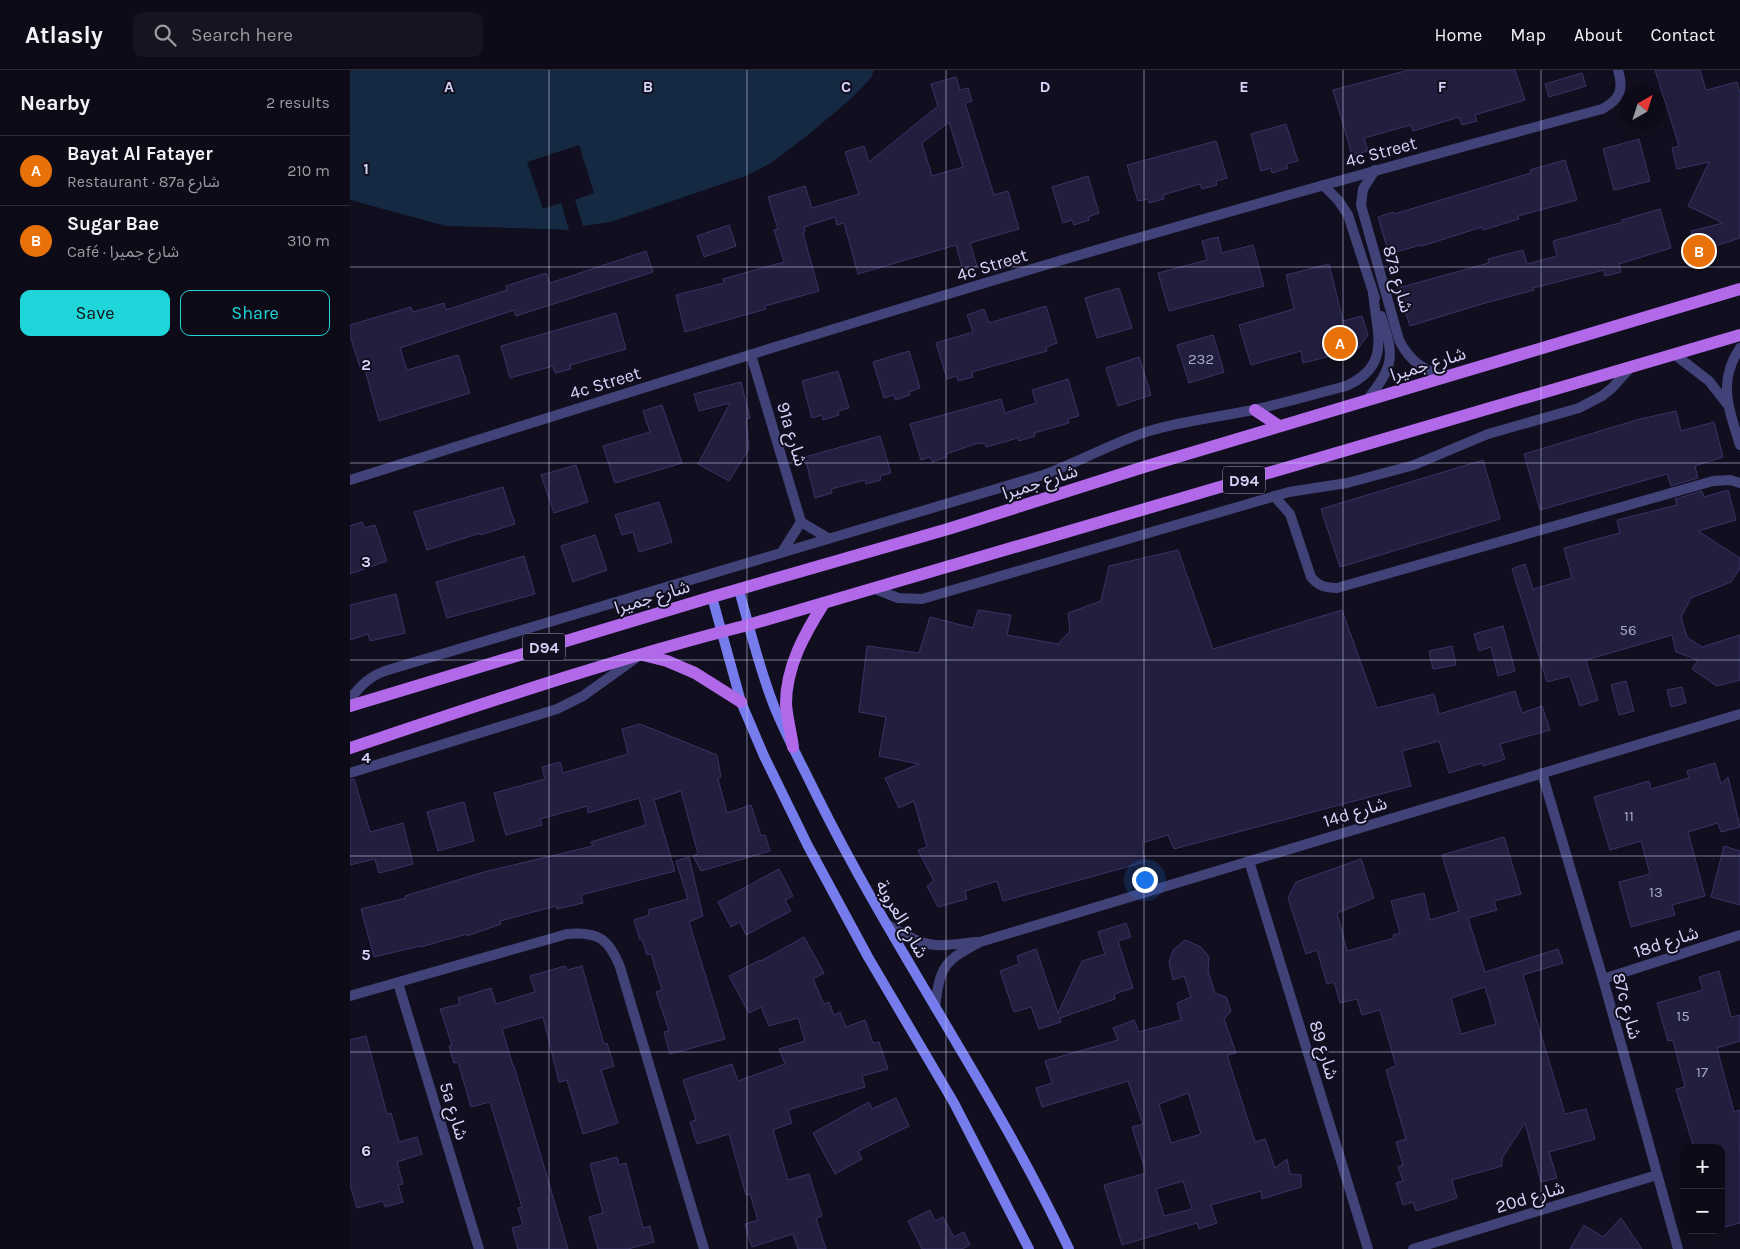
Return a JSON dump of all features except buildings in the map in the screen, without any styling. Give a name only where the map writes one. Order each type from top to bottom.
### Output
[{"type":"main road","name":"شارع جميرا","points":[[350,706],[712,597],[948,529],[1279,426],[1740,289]]},
{"type":"main road","name":"D94","points":[[350,748],[478,704],[640,655],[1740,335]]},
{"type":"main road","points":[[1255,410],[1279,426]]},
{"type":"main road","name":"شارع العروبة","points":[[739,590],[759,666],[774,707],[846,853],[992,1102],[1069,1249]]},
{"type":"main road","points":[[712,597],[741,702],[764,756],[808,846],[868,957],[954,1103],[1029,1249]]},
{"type":"main road","points":[[793,747],[786,704],[789,677],[798,648],[824,603]]},
{"type":"main road","points":[[640,655],[667,661],[695,673],[741,702]]},
{"type":"street","name":"4c Street","points":[[350,480],[751,354],[1056,262],[1375,170],[1602,109],[1610,105],[1620,90],[1622,82],[1618,70]]},
{"type":"street","name":"87a شارع","points":[[1375,170],[1363,189],[1361,206],[1399,340],[1410,358],[1418,365],[1444,377]]},
{"type":"street","name":"87a شارع","points":[[1323,185],[1338,200],[1348,215],[1390,342],[1388,369],[1366,400]]},
{"type":"street","points":[[350,699],[364,682],[380,672],[1043,475],[1149,431],[1255,410],[1346,386],[1365,374],[1378,356],[1380,345],[1373,292]]},
{"type":"street","points":[[1740,348],[1733,358],[1727,374],[1726,385],[1728,405],[1740,445]]},
{"type":"street","name":"91a شارع","points":[[751,354],[801,522]]},
{"type":"street","points":[[1674,354],[1709,381],[1728,405]]},
{"type":"street","points":[[873,588],[898,598],[922,599],[1274,496],[1303,489],[1347,483],[1414,465],[1488,434],[1579,408],[1602,396],[1632,366]]},
{"type":"street","points":[[1274,496],[1290,514],[1311,577],[1316,583],[1329,588],[1337,588],[1713,481],[1722,479],[1740,483]]},
{"type":"street","points":[[782,552],[801,522],[828,538]]},
{"type":"street","points":[[350,773],[557,709],[583,696],[640,655]]},
{"type":"street","name":"14d شارع","points":[[888,925],[913,939],[928,944],[944,945],[980,942],[1740,714]]},
{"type":"street","name":"87c شارع","points":[[1542,773],[1603,979],[1678,1249]]},
{"type":"street","name":"شارع 89","points":[[1249,861],[1368,1249]]},
{"type":"street","points":[[350,996],[567,934],[583,932],[599,937],[613,950],[620,967],[704,1249]]},
{"type":"street","name":"18d شارع","points":[[1603,979],[1740,935]]},
{"type":"street","name":"14d شارع","points":[[935,1006],[938,980],[945,966],[957,955],[980,942]]},
{"type":"street","name":"5a شارع","points":[[398,983],[479,1249]]},
{"type":"street","name":"20d شارع","points":[[1413,1249],[1657,1175]]},
{"type":"water","points":[[350,70],[874,70],[871,78],[851,99],[771,163],[746,176],[611,222],[569,230],[445,226],[350,200]]},
{"type":"pier","points":[[875,70],[877,70],[873,79],[853,101],[772,166],[747,178],[612,224],[570,232],[445,228],[350,202],[350,200],[445,226],[569,230],[561,203],[543,209],[527,162],[579,145],[594,193],[575,200],[583,226],[611,222],[746,176],[771,163],[851,99],[871,78]]},
{"type":"place","name":"Sugar Bae","points":[[1699,251]]},
{"type":"place","name":"Bayat Al Fatayer","points":[[1340,343]]}]
